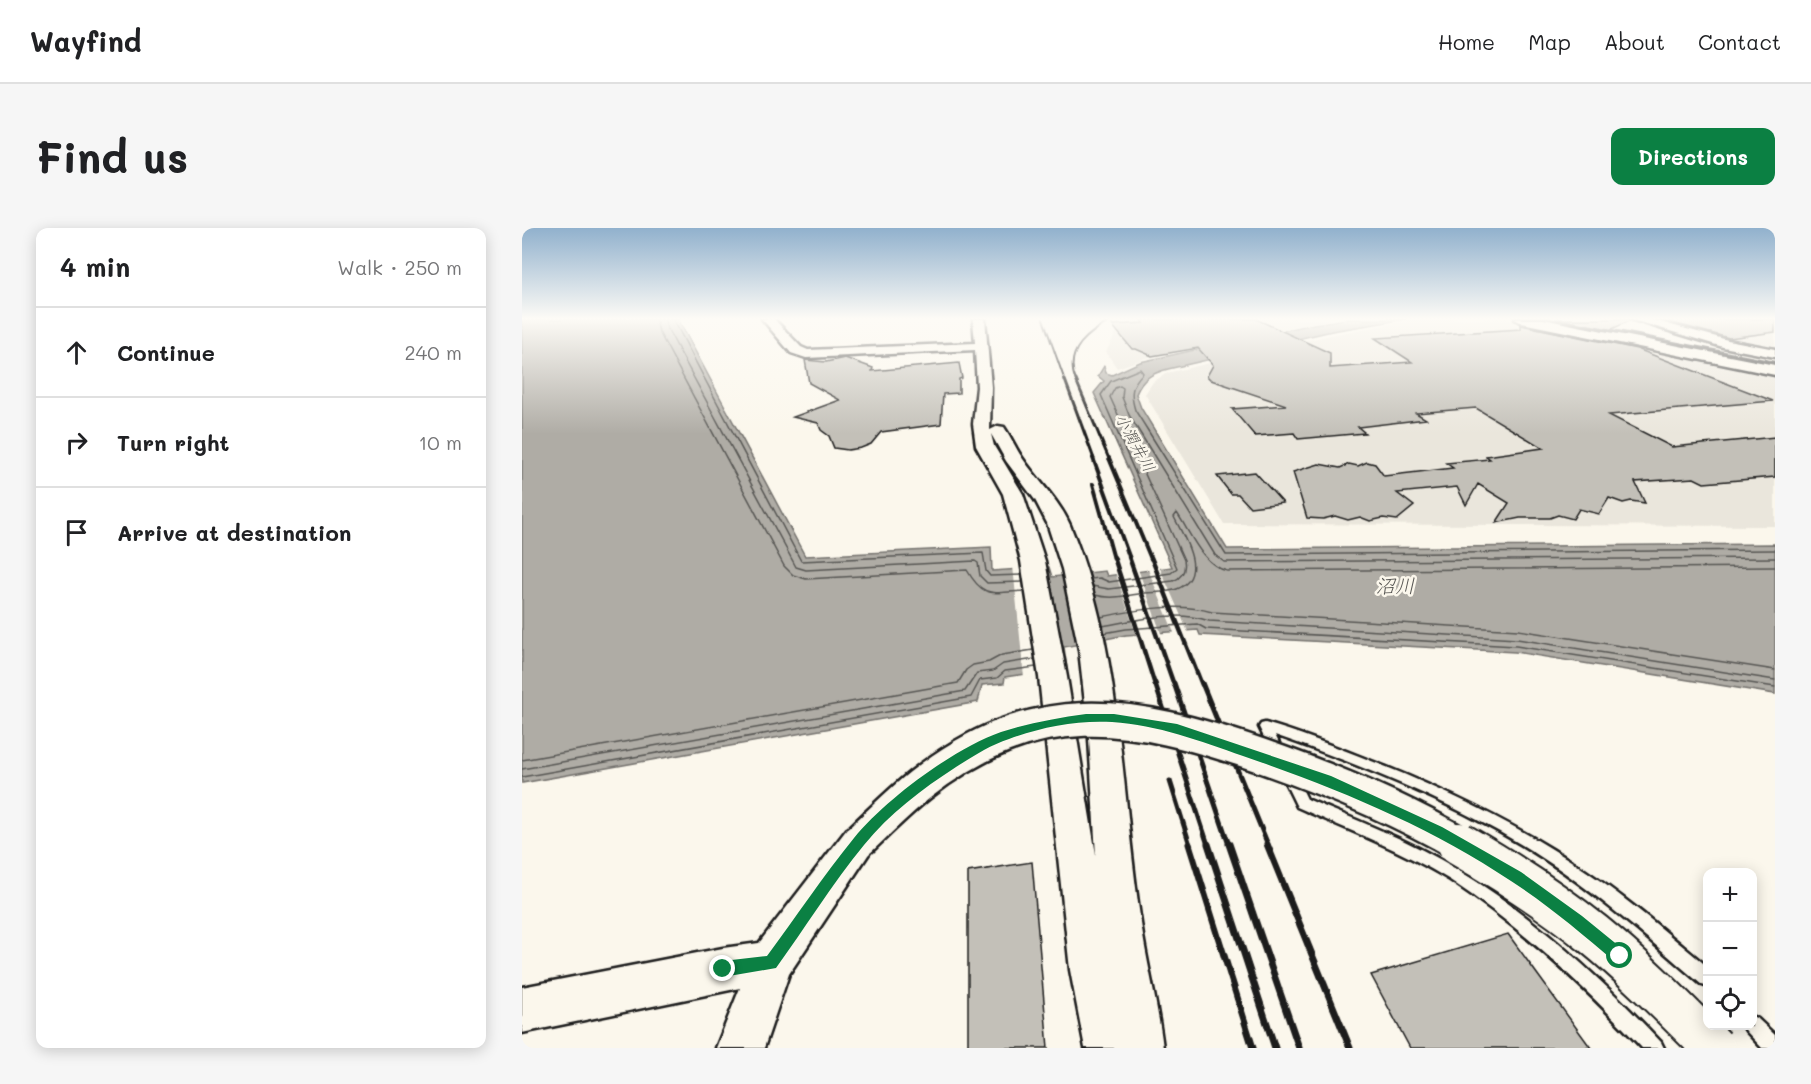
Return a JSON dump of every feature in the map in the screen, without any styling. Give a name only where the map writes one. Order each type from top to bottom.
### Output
[{"type":"highway","points":[[1720,357],[1775,368]]},
{"type":"highway","points":[[1723,357],[1775,368]]},
{"type":"street","points":[[982,357],[984,387],[981,424],[985,446],[1012,494],[1033,561],[1053,677],[1092,970],[1109,1048]]},
{"type":"street","points":[[984,387],[994,423],[1003,442],[1044,499],[1058,523],[1074,569],[1093,650],[1105,739],[1120,923],[1136,1010],[1139,1048]]},
{"type":"street","points":[[740,1048],[771,963],[860,840],[903,798],[962,757],[1003,736],[1047,723],[1086,718],[1114,718],[1177,728],[1327,780],[1437,830],[1516,876],[1577,921],[1620,956],[1714,1048]]},
{"type":"street","points":[[522,1010],[723,969],[771,963]]},
{"type":"lane","points":[[1655,1048],[1569,963],[1507,912],[1454,875],[1405,848],[1302,802],[1265,727],[1347,756],[1428,790],[1493,822],[1561,862],[1635,916],[1704,976]]},
{"type":"lane","points":[[1757,1030],[1775,1048]]},
{"type":"shaded area","points":[[1110,357],[1149,357],[1146,358],[1117,368]]},
{"type":"shaded area","points":[[1235,357],[1690,357],[1775,375],[1775,526],[1224,524],[1145,394],[1153,382],[1167,373]]},
{"type":"water","points":[[522,357],[699,357],[805,556],[991,547],[992,571],[1049,567],[1052,577],[1105,571],[1107,576],[1172,567],[1094,393],[1104,381],[1098,376],[1104,366],[1106,373],[1112,375],[1140,362],[1162,357],[1219,357],[1157,372],[1141,384],[1136,394],[1141,408],[1227,549],[1775,544],[1775,694],[1515,652],[1200,635],[1198,630],[1126,635],[1064,647],[1067,668],[1005,677],[1004,683],[982,685],[978,702],[522,783]]},
{"type":"pier","points":[[1046,565],[1066,671],[1024,678],[1013,566]]},
{"type":"pier","points":[[1159,566],[1189,634],[1175,635],[1147,567]]},
{"type":"pier","points":[[1138,569],[1162,636],[1137,637],[1115,572]]},
{"type":"building","points":[[1206,357],[1330,357],[1330,368],[1412,362],[1405,357],[1659,357],[1773,401],[1609,415],[1672,447],[1775,437],[1775,477],[1704,483],[1694,478],[1635,482],[1645,503],[1631,501],[1623,503],[1609,498],[1599,514],[1579,509],[1573,519],[1558,515],[1550,518],[1520,518],[1496,523],[1509,503],[1478,484],[1466,505],[1457,487],[1397,493],[1414,506],[1397,520],[1383,518],[1370,521],[1360,517],[1348,520],[1335,516],[1323,519],[1307,518],[1293,472],[1319,464],[1340,468],[1349,464],[1358,466],[1367,462],[1375,464],[1384,476],[1453,468],[1446,463],[1490,459],[1486,456],[1543,448],[1476,408],[1416,413],[1426,419],[1358,427],[1365,433],[1298,439],[1294,433],[1255,436],[1232,409],[1286,405],[1211,380],[1207,376],[1213,365]]},
{"type":"building","points":[[845,358],[873,368],[872,371],[959,363],[962,378],[959,379],[959,393],[943,394],[941,424],[881,432],[871,444],[861,448],[848,450],[834,448],[829,436],[821,430],[818,423],[793,417],[840,400],[809,383],[805,360],[826,362]]},
{"type":"building","points":[[1255,472],[1283,503],[1250,507],[1238,494],[1231,494],[1217,476]]},
{"type":"building","points":[[1032,862],[1048,1048],[968,1048],[968,872]]},
{"type":"building","points":[[1508,934],[1591,1048],[1410,1048],[1371,975]]},
{"type":"railway","points":[[1057,357],[1065,381]]},
{"type":"railway","points":[[1074,357],[1073,370],[1076,381]]},
{"type":"railway","points":[[1751,357],[1775,362]]},
{"type":"railway","points":[[1065,380],[1094,459]]},
{"type":"railway","points":[[1076,380],[1109,459]]},
{"type":"railway","points":[[1093,458],[1130,559]]},
{"type":"railway","points":[[1109,458],[1151,559]]},
{"type":"railway","points":[[1093,484],[1114,559]]},
{"type":"railway","points":[[1114,557],[1155,685]]},
{"type":"railway","points":[[1129,557],[1174,685]]},
{"type":"railway","points":[[1151,557],[1202,685]]},
{"type":"railway","points":[[1155,683],[1208,845]]},
{"type":"railway","points":[[1174,683],[1229,845]]},
{"type":"railway","points":[[1202,683],[1268,845]]},
{"type":"railway","points":[[1170,781],[1190,845]]},
{"type":"railway","points":[[1189,844],[1253,1048]]},
{"type":"railway","points":[[1208,844],[1275,1048]]},
{"type":"railway","points":[[1229,844],[1299,1048]]},
{"type":"railway","points":[[1267,844],[1350,1048]]},
{"type":"route","points":[[723,969],[771,963],[860,840],[903,798],[932,776],[962,757],[1003,736],[1047,723],[1086,718],[1114,718],[1177,728],[1327,780],[1437,830],[1516,876],[1620,956]]},
{"type":"water label","name":"小潤井川","points":[[1136,442]]},
{"type":"water label","name":"沼川","points":[[1395,585]]}]
